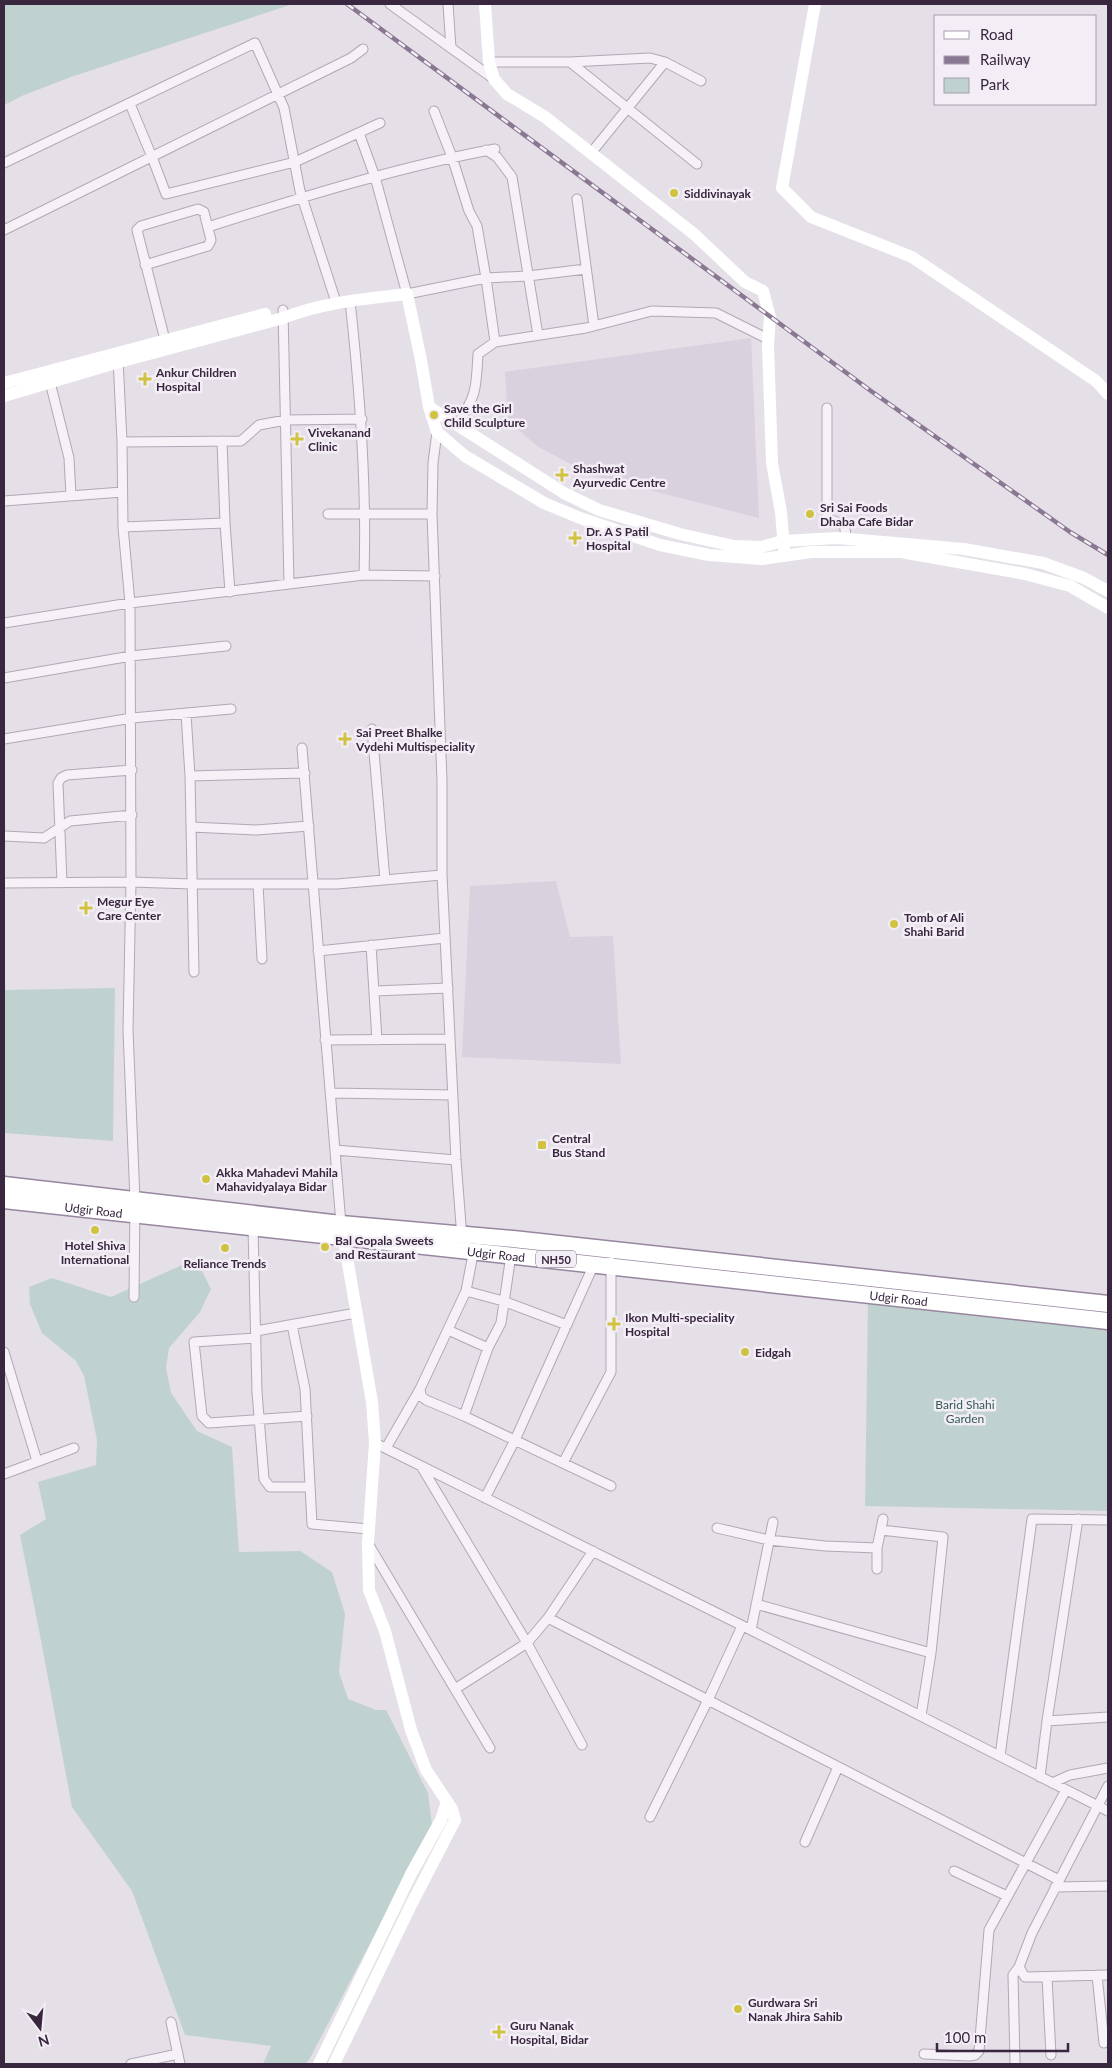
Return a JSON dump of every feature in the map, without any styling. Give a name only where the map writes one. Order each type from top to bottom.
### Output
[{"type":"highway","name":"Udgir Road","points":[[4,1184],[253,1228],[342,1231]]},
{"type":"highway","name":"Udgir Road","points":[[4,1200],[135,1207],[342,1231],[1108,1304]]},
{"type":"highway","name":"Udgir Road","points":[[469,1243],[511,1255],[604,1257],[1108,1320]]},
{"type":"main road","points":[[485,4],[489,62],[494,79],[506,94],[545,118],[694,234],[745,282],[763,290],[770,316],[768,339],[772,463],[781,512],[784,556]]},
{"type":"main road","points":[[815,4],[782,188],[811,217],[912,257],[1096,381],[1108,394]]},
{"type":"main road","points":[[4,396],[50,382],[165,340],[336,302],[407,294],[421,360],[428,407],[437,432],[465,456],[544,503],[580,518],[660,545],[709,555],[762,559],[810,552],[901,552],[1025,574],[1070,586],[1108,608]]},
{"type":"main road","points":[[4,383],[118,357],[283,314]]},
{"type":"main road","points":[[428,407],[564,493],[599,510],[680,534],[734,546],[761,547],[783,541],[847,539],[964,549],[1043,563],[1084,578],[1108,591]]},
{"type":"main road","points":[[334,2064],[410,1906],[449,1836],[455,1820],[452,1809],[426,1770],[411,1730],[385,1630],[369,1590],[369,1529],[381,1446],[342,1231]]},
{"type":"main road","points":[[319,2064],[411,1874],[441,1820],[447,1802]]},
{"type":"street","points":[[390,4],[494,79]]},
{"type":"street","points":[[448,4],[451,48]]},
{"type":"street","points":[[4,162],[130,104],[255,43],[284,108],[302,197],[336,302]]},
{"type":"street","points":[[4,230],[351,58],[363,49]]},
{"type":"street","points":[[489,62],[570,62],[650,58],[665,62],[701,81]]},
{"type":"street","points":[[570,62],[697,164]]},
{"type":"street","points":[[591,154],[626,108],[665,62]]},
{"type":"street","points":[[130,104],[166,194],[295,162],[380,123]]},
{"type":"street","points":[[434,111],[477,226],[495,342]]},
{"type":"street","points":[[359,133],[376,177],[407,294],[486,278],[528,276],[586,269]]},
{"type":"street","points":[[208,227],[302,197],[452,156],[490,150],[512,177],[538,336]]},
{"type":"street","points":[[577,200],[594,326]]},
{"type":"street","points":[[145,264],[208,246],[211,243],[204,212],[198,209],[141,226],[137,230],[137,235],[165,340]]},
{"type":"street","points":[[350,301],[362,419],[366,514],[364,575]]},
{"type":"street","points":[[457,425],[470,407],[475,392],[478,354],[495,342],[594,326],[652,311],[716,313],[768,339]]},
{"type":"street","points":[[283,314],[289,584]]},
{"type":"street","points":[[118,357],[123,527],[130,603],[132,718],[128,1030],[135,1207],[134,1297]]},
{"type":"street","points":[[50,382],[69,458],[71,496]]},
{"type":"street","points":[[827,408],[827,516],[829,519],[844,526],[847,539]]},
{"type":"street","points":[[122,442],[241,441],[259,425],[286,420],[362,419]]},
{"type":"street","points":[[437,432],[433,463],[432,514],[442,781],[442,875],[456,1160],[469,1243],[466,1291],[420,1389],[381,1446],[747,1628],[1108,1811]]},
{"type":"street","points":[[222,441],[230,592]]},
{"type":"street","points":[[4,501],[122,492]]},
{"type":"street","points":[[328,514],[432,514]]},
{"type":"street","points":[[123,527],[225,523]]},
{"type":"street","points":[[4,623],[130,603],[364,575],[435,576]]},
{"type":"street","points":[[4,678],[130,656],[226,646]]},
{"type":"street","points":[[4,739],[132,718],[231,709]]},
{"type":"street","points":[[186,714],[190,776],[194,972]]},
{"type":"street","points":[[372,729],[385,880]]},
{"type":"street","points":[[302,748],[342,1231]]},
{"type":"street","points":[[62,883],[58,783],[61,778],[132,770]]},
{"type":"street","points":[[190,776],[304,773]]},
{"type":"street","points":[[4,836],[44,838],[70,821],[132,815]]},
{"type":"street","points":[[191,827],[256,830],[309,826]]},
{"type":"street","points":[[4,883],[337,884],[442,875]]},
{"type":"street","points":[[258,884],[262,959]]},
{"type":"street","points":[[318,951],[445,938]]},
{"type":"street","points":[[370,945],[377,1040]]},
{"type":"street","points":[[374,991],[448,988]]},
{"type":"street","points":[[326,1040],[450,1039]]},
{"type":"street","points":[[330,1092],[454,1094]]},
{"type":"street","points":[[335,1150],[456,1160]]},
{"type":"street","points":[[253,1228],[256,1334],[264,1479],[270,1488],[309,1487]]},
{"type":"street","points":[[464,1416],[488,1348],[501,1323],[511,1255]]},
{"type":"street","points":[[485,1498],[567,1326],[604,1257]]},
{"type":"street","points":[[563,1463],[611,1372],[604,1257]]},
{"type":"street","points":[[466,1291],[503,1301],[567,1326]]},
{"type":"street","points":[[306,1416],[209,1423],[204,1420],[194,1342],[256,1334],[292,1324],[356,1313]]},
{"type":"street","points":[[292,1324],[305,1389],[312,1524],[369,1529]]},
{"type":"street","points":[[448,1330],[488,1348]]},
{"type":"street","points":[[4,1352],[37,1462]]},
{"type":"street","points":[[420,1389],[421,1396],[426,1400],[464,1416],[611,1486]]},
{"type":"street","points":[[4,1474],[74,1448]]},
{"type":"street","points":[[421,1466],[527,1643],[582,1745]]},
{"type":"street","points":[[877,1569],[878,1548],[883,1519]]},
{"type":"street","points":[[1000,1756],[1032,1519],[1108,1520]]},
{"type":"street","points":[[1040,1777],[1078,1519]]},
{"type":"street","points":[[650,1817],[708,1700],[747,1628],[756,1604],[773,1522]]},
{"type":"street","points":[[717,1528],[769,1540],[825,1546],[878,1548]]},
{"type":"street","points":[[881,1530],[943,1537],[931,1653],[921,1716]]},
{"type":"street","points":[[368,1543],[490,1748]]},
{"type":"street","points":[[455,1689],[527,1643],[548,1618],[593,1551]]},
{"type":"street","points":[[756,1604],[931,1653]]},
{"type":"street","points":[[548,1618],[1026,1864],[1057,1884],[1108,1886]]},
{"type":"street","points":[[1047,1721],[1108,1717]]},
{"type":"street","points":[[805,1842],[838,1767]]},
{"type":"street","points":[[1052,1783],[1070,1775],[1108,1768]]},
{"type":"street","points":[[1015,2062],[1013,1975],[1019,1967],[1032,1933],[1108,1786]]},
{"type":"street","points":[[924,2054],[970,2056],[979,2051],[987,1940],[992,1921],[1026,1864],[1066,1790]]},
{"type":"street","points":[[954,1871],[1007,1896]]},
{"type":"street","points":[[1019,1967],[1026,1977],[1108,1975]]},
{"type":"street","points":[[1097,1975],[1104,2043]]},
{"type":"street","points":[[1047,1977],[1051,2056]]},
{"type":"street","points":[[170,2022],[180,2064]]},
{"type":"street","points":[[131,2064],[178,2054]]},
{"type":"shaded area","points":[[751,338],[759,518],[591,475],[537,446],[508,421],[505,372]]},
{"type":"shaded area","points":[[556,881],[570,937],[613,936],[621,1064],[462,1057],[470,886]]},
{"type":"green space","points":[[4,4],[293,4],[71,77],[24,95],[4,105]]},
{"type":"green space","points":[[115,988],[113,1141],[4,1133],[4,990]]},
{"type":"green space","points":[[182,1265],[202,1271],[211,1289],[200,1312],[169,1348],[166,1368],[171,1393],[197,1431],[232,1447],[239,1552],[300,1551],[332,1572],[345,1614],[339,1672],[348,1699],[376,1710],[386,1710],[428,1793],[432,1825],[309,2060],[305,2064],[263,2064],[271,2046],[185,2035],[132,1891],[72,1807],[20,1535],[46,1519],[38,1482],[96,1465],[97,1440],[84,1376],[76,1361],[42,1333],[30,1304],[29,1287],[52,1278],[111,1297]]},
{"type":"green space","name":"Barid Shahi Garden","points":[[868,1303],[1108,1326],[1108,1511],[865,1506]]},
{"type":"railway","points":[[347,4],[871,391],[1070,532],[1108,555]]},
{"type":"place","name":"Siddivinayak","points":[[674,193]]},
{"type":"place","name":"Ankur Children Hospital","points":[[145,379]]},
{"type":"place","name":"Save the Girl Child Sculpture","points":[[434,415]]},
{"type":"place","name":"Vivekanand Clinic","points":[[297,439]]},
{"type":"place","name":"Shashwat Ayurvedic Centre","points":[[562,475]]},
{"type":"place","name":"Sri Sai Foods Dhaba Cafe Bidar","points":[[810,514]]},
{"type":"place","name":"Dr. A S Patil Hospital","points":[[575,538]]},
{"type":"place","name":"Sai Preet Bhalke Vydehi Multispeciality","points":[[345,739]]},
{"type":"place","name":"Megur Eye Care Center","points":[[86,908]]},
{"type":"place","name":"Tomb of Ali Shahi Barid","points":[[894,924]]},
{"type":"place","name":"Central Bus Stand","points":[[542,1145]]},
{"type":"place","name":"Akka Mahadevi Mahila Mahavidyalaya Bidar","points":[[206,1179]]},
{"type":"place","name":"Hotel Shiva International","points":[[95,1230]]},
{"type":"place","name":"Bal Gopala Sweets and Restaurant","points":[[325,1247]]},
{"type":"place","name":"Reliance Trends","points":[[225,1248]]},
{"type":"place","name":"Ikon Multi-speciality Hospital","points":[[614,1324]]},
{"type":"place","name":"Eidgah","points":[[745,1352]]},
{"type":"place","name":"Gurdwara Sri Nanak Jhira Sahib","points":[[738,2009]]},
{"type":"place","name":"Guru Nanak Hospital, Bidar","points":[[499,2032]]}]
